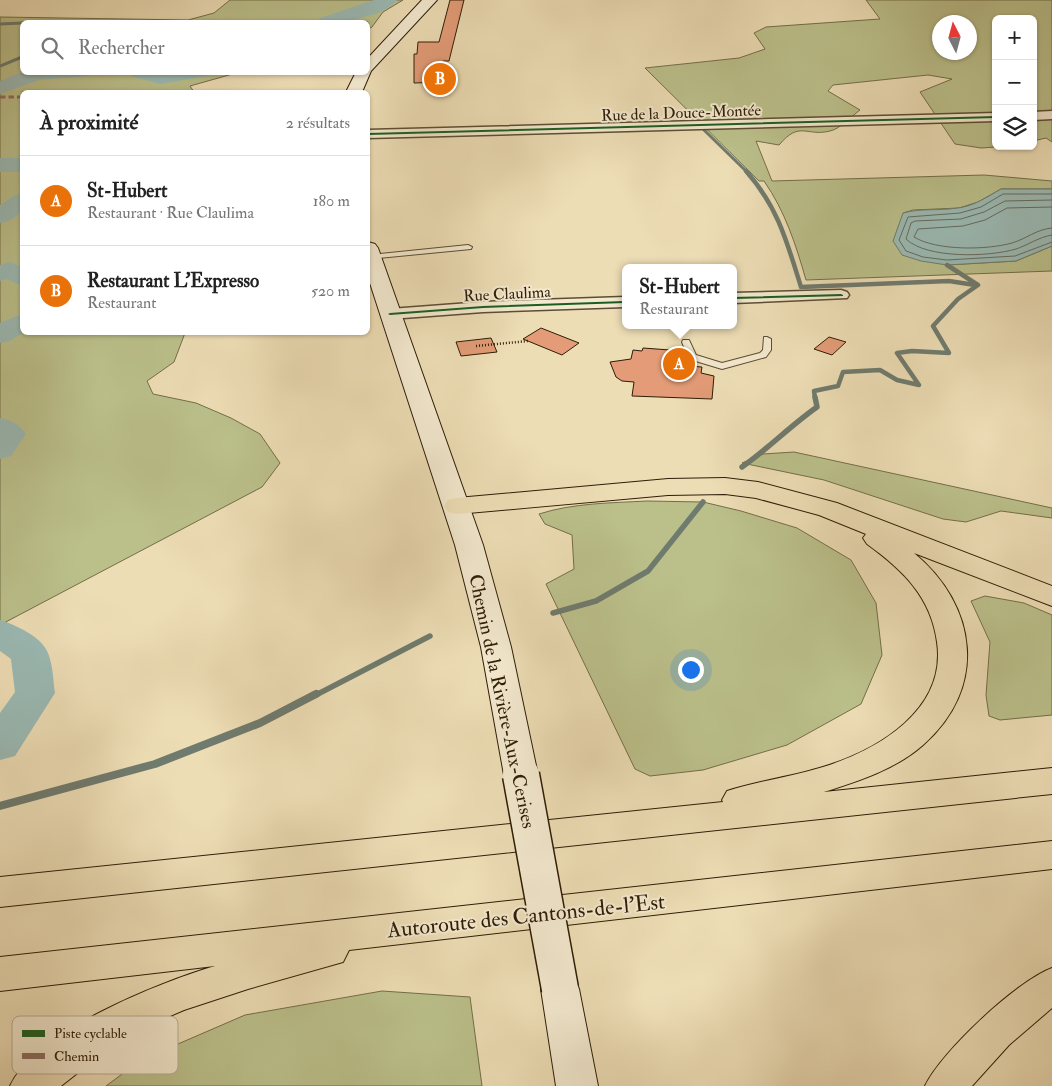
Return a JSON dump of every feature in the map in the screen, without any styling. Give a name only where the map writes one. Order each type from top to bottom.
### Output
[{"type":"highway","points":[[457,506],[633,489],[708,486],[758,490],[828,509],[1052,597]]},
{"type":"highway","points":[[616,828],[761,795],[864,765],[910,739],[936,711],[948,689],[954,666],[953,640],[942,608],[923,578],[900,555],[860,527],[828,509]]},
{"type":"highway","points":[[0,892],[1052,781]]},
{"type":"highway","name":"Autoroute des Cantons-de-l'Est","points":[[0,974],[1052,855]]},
{"type":"highway","points":[[129,1016],[174,995],[246,973],[428,926]]},
{"type":"highway","points":[[946,1086],[995,1032],[1052,985]]},
{"type":"highway","points":[[31,1086],[45,1074]]},
{"type":"main road","points":[[370,64],[384,47],[430,0]]},
{"type":"main road","points":[[355,90],[362,75]]},
{"type":"main road","name":"Chemin de la Rivière-Aux-Cerises","points":[[370,255],[457,506],[496,647],[560,989],[576,1086]]},
{"type":"street","points":[[1037,116],[1052,115]]},
{"type":"street","name":"Rue de la Douce-Montée","points":[[370,134],[992,117]]},
{"type":"street","points":[[737,298],[841,295]]},
{"type":"street","name":"Rue Claulima","points":[[390,314],[483,307],[622,302]]},
{"type":"lane","points":[[370,252],[468,247]]},
{"type":"lane","points":[[686,342],[692,357],[722,366],[764,355],[767,350],[767,339]]},
{"type":"path","points":[[476,346],[528,341]]},
{"type":"green space","points":[[230,0],[403,0],[383,12],[370,28],[370,20],[188,20],[214,13]]},
{"type":"green space","points":[[866,0],[1052,0],[1052,142],[1046,138],[1037,140],[1037,15],[992,15],[992,147],[981,148],[955,144],[920,92],[952,79],[928,75],[833,85],[828,91],[860,110],[842,125],[830,131],[798,131],[786,137],[779,145],[756,141],[772,181],[984,175],[1052,181],[1052,189],[1001,189],[978,202],[959,208],[913,210],[903,213],[947,265],[1016,261],[1052,246],[1052,271],[806,280],[789,229],[778,204],[764,181],[759,181],[645,68],[739,58],[765,49],[754,33],[766,27],[880,19]]},
{"type":"green space","points":[[0,17],[188,20],[20,20],[20,75],[229,75],[190,86],[193,90],[20,90],[20,335],[184,335],[174,362],[147,381],[153,394],[196,403],[231,418],[260,434],[280,463],[262,487],[0,625]]},
{"type":"green space","points":[[794,452],[1052,508],[1052,518],[1001,511],[966,522],[943,519],[824,480],[742,463],[763,454]]},
{"type":"green space","points":[[647,501],[703,502],[741,511],[797,528],[851,560],[876,603],[882,655],[861,704],[787,745],[703,770],[650,776],[635,769],[546,584],[574,569],[572,535],[545,524],[539,514],[579,506]]},
{"type":"green space","points":[[985,596],[1024,603],[1052,615],[1052,715],[1000,720],[989,716],[986,695],[990,642],[971,601]]},
{"type":"green space","points":[[382,991],[470,997],[482,1086],[106,1086],[122,1074],[178,1074],[178,1044],[245,1015]]},
{"type":"water","points":[[1001,189],[1052,189],[1052,246],[1016,261],[947,265],[921,261],[902,255],[893,241],[903,213],[964,207],[980,201]]},
{"type":"building","points":[[450,0],[464,0],[449,61],[443,61],[445,82],[414,83],[414,54],[417,54],[418,42],[439,42]]},
{"type":"building","points":[[541,328],[579,343],[562,355],[523,339]]},
{"type":"building","points":[[829,337],[846,342],[832,355],[814,349]]},
{"type":"building","points":[[491,338],[497,352],[461,356],[456,342]]},
{"type":"building","points":[[643,348],[670,350],[668,357],[687,359],[688,366],[702,367],[701,373],[714,376],[712,399],[632,396],[634,382],[622,381],[616,377],[610,362],[631,359],[633,350],[642,351]]},
{"type":"waterway","points":[[333,20],[366,10],[388,0]]},
{"type":"waterway","points":[[0,24],[20,23]]},
{"type":"waterway","points":[[0,66],[20,58]]},
{"type":"waterway","points":[[0,88],[33,75]]},
{"type":"waterway","points":[[149,75],[160,78],[180,75]]},
{"type":"waterway","points":[[704,130],[746,171]]},
{"type":"waterway","points":[[0,165],[20,165]]},
{"type":"waterway","points":[[746,171],[757,184],[774,212],[786,240],[801,287],[949,281],[975,285]]},
{"type":"waterway","points":[[0,216],[20,202]]},
{"type":"waterway","points":[[815,398],[814,391],[838,386],[843,372],[880,370],[897,380],[919,385],[897,353],[912,351],[949,353],[933,326],[958,299],[978,285],[947,265]]},
{"type":"waterway","points":[[0,273],[10,270],[20,277]]},
{"type":"waterway","points":[[0,335],[20,323]]},
{"type":"waterway","points":[[742,467],[817,407],[815,397]]},
{"type":"waterway","points":[[0,427],[10,434],[0,449]]},
{"type":"waterway","points":[[553,613],[596,601],[648,571],[703,502]]},
{"type":"waterway","points":[[0,633],[29,653],[35,693],[0,745]]},
{"type":"waterway","points":[[314,696],[430,636]]},
{"type":"waterway","points":[[0,806],[155,764],[260,723],[316,694]]},
{"type":"marked path","points":[[0,97],[20,97]]},
{"type":"cycle path","points":[[370,134],[992,117]]},
{"type":"cycle path","points":[[737,298],[841,295]]},
{"type":"cycle path","points":[[390,314],[483,307],[622,302]]},
{"type":"place","name":"Restaurant L'Expresso","points":[[440,79]]},
{"type":"place","name":"St-Hubert","points":[[679,364]]}]
